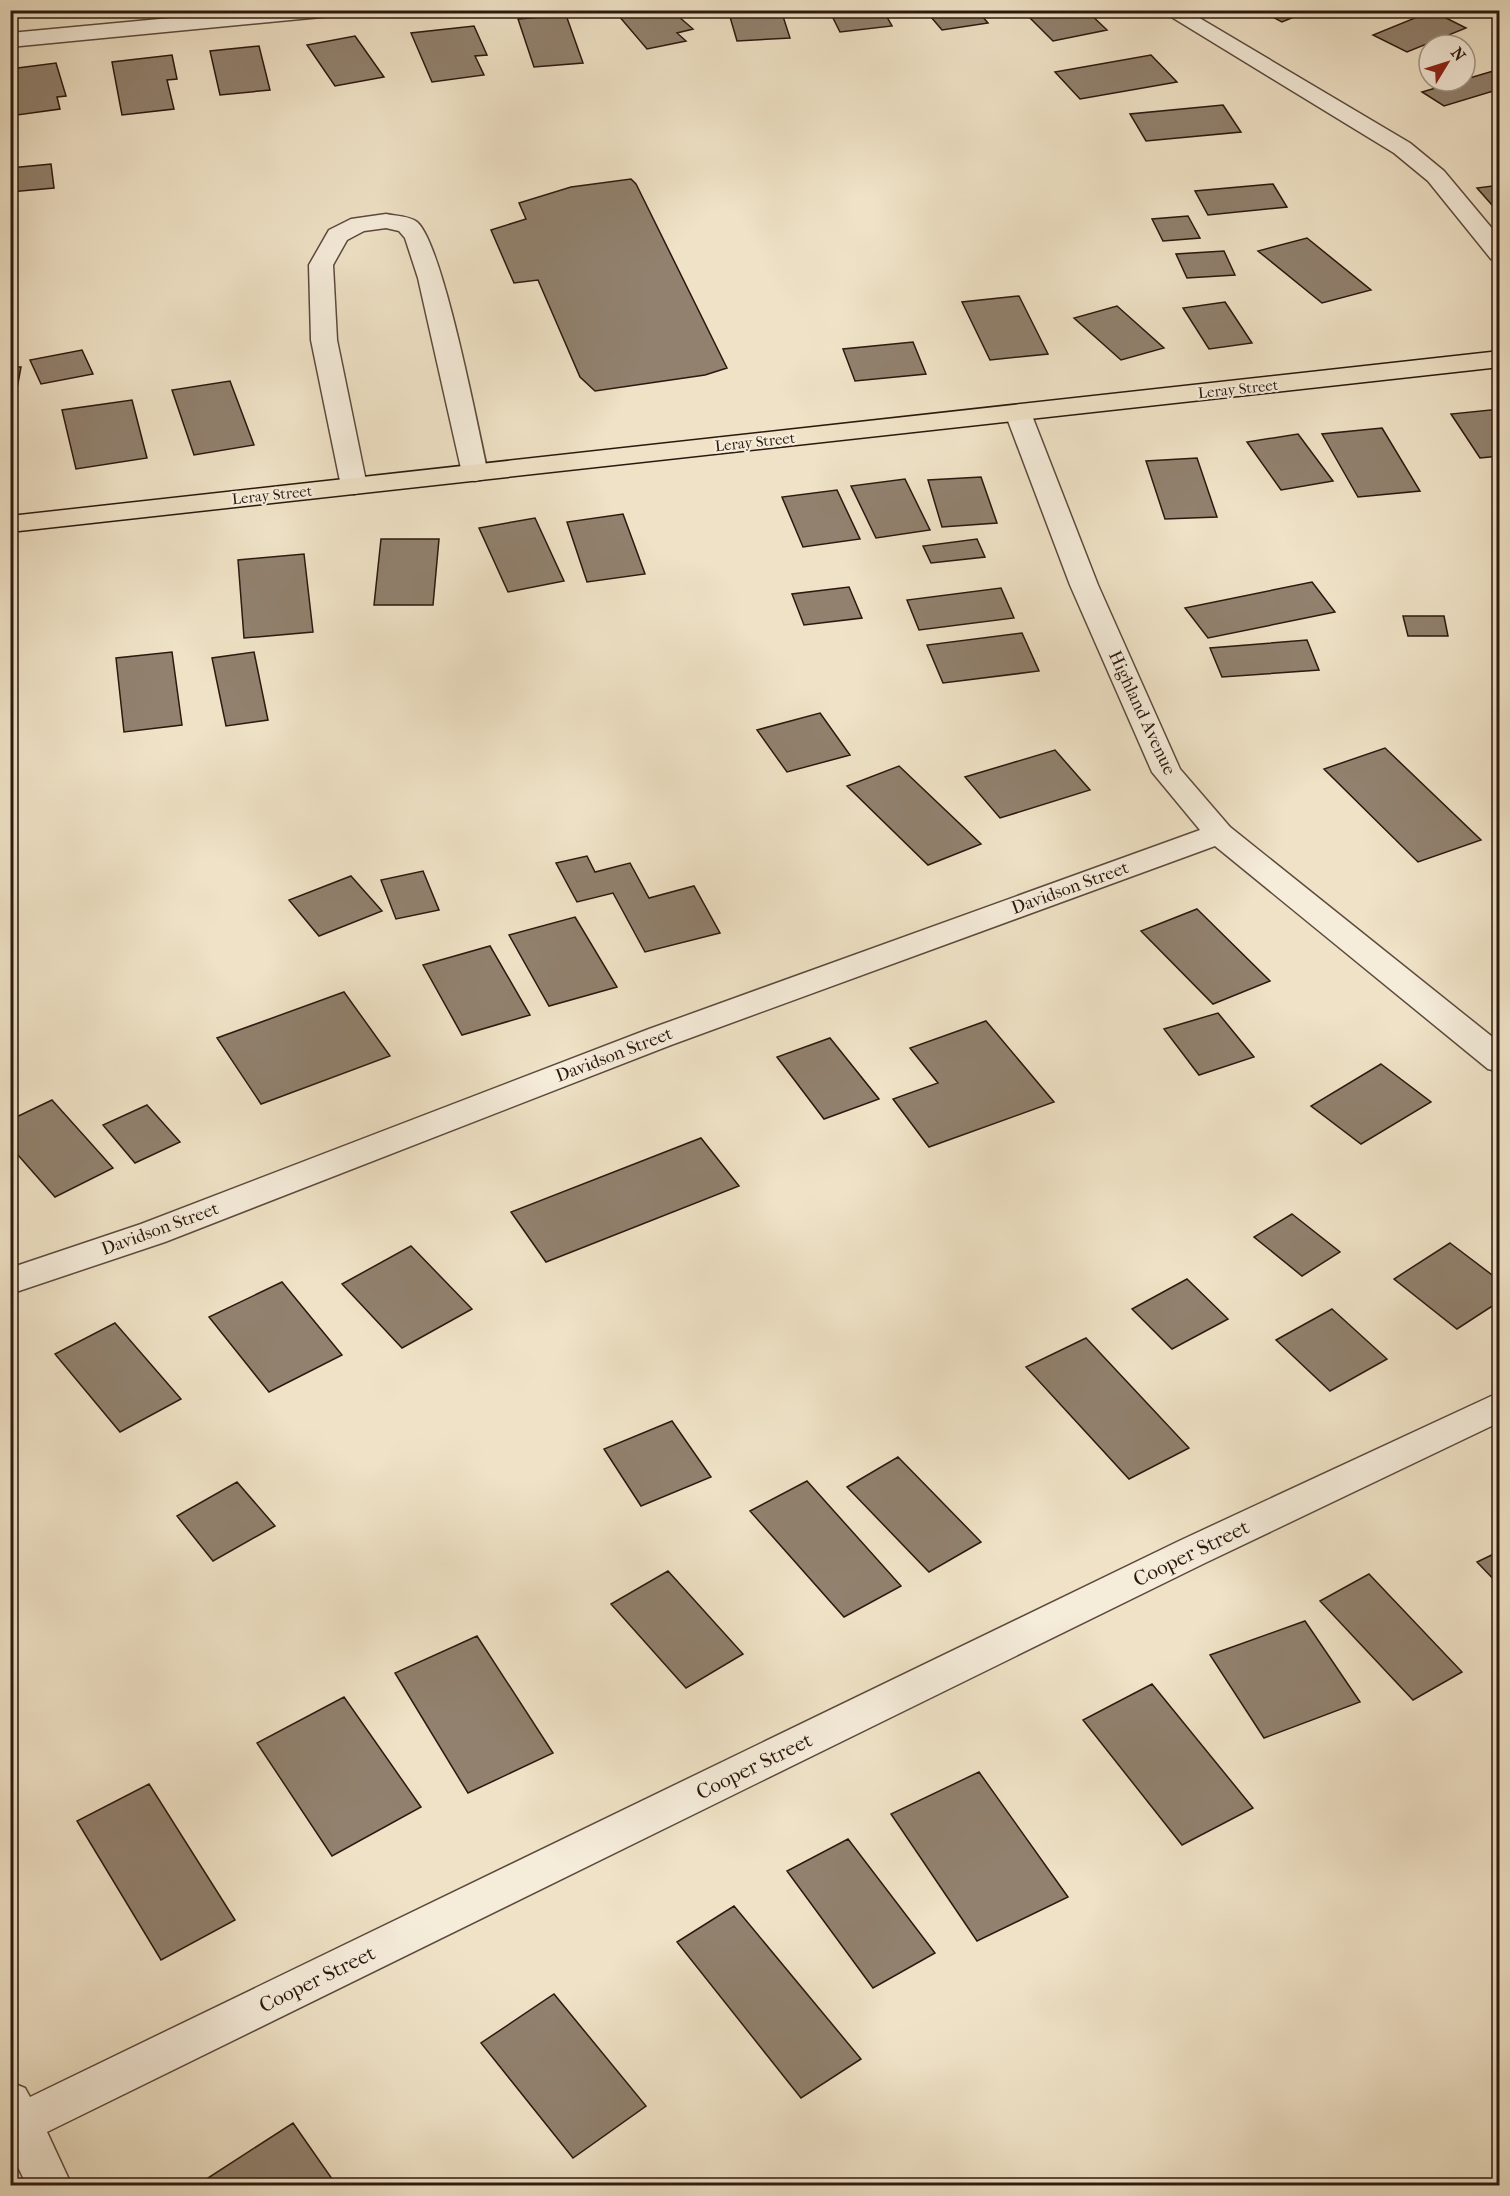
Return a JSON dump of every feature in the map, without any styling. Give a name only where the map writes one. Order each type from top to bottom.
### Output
[{"type":"main road","name":"Leray Street","points":[[10,524],[1500,359]]},
{"type":"street","points":[[10,40],[332,10]]},
{"type":"street","points":[[1170,10],[1402,148],[1436,176],[1500,254]]},
{"type":"street","points":[[354,486],[324,340],[321,264],[337,235],[359,224],[386,221],[407,225],[417,237],[430,278],[475,473]]},
{"type":"street","name":"Highland Avenue","points":[[1018,413],[1084,585],[1167,772],[1219,834],[1500,1061]]},
{"type":"street","name":"Davidson Street","points":[[10,1281],[153,1233],[660,1037],[1219,834]]},
{"type":"street","name":"Cooper Street","points":[[14,2118],[1500,1406]]},
{"type":"street","points":[[14,2118],[50,2186]]},
{"type":"building","points":[[640,10],[671,10],[693,29],[677,33],[686,41],[647,49],[618,15]]},
{"type":"building","points":[[728,10],[781,10],[790,38],[737,41]]},
{"type":"building","points":[[829,10],[883,10],[892,26],[840,32]]},
{"type":"building","points":[[925,10],[977,10],[988,23],[942,30]]},
{"type":"building","points":[[1022,10],[1086,10],[1107,30],[1053,41]]},
{"type":"building","points":[[1259,10],[1311,10],[1282,22]]},
{"type":"building","points":[[1432,11],[1466,28],[1454,33],[1417,33],[1417,48],[1407,52],[1373,35]]},
{"type":"building","points":[[566,15],[583,63],[534,67],[518,19]]},
{"type":"building","points":[[474,26],[487,55],[475,56],[484,75],[432,82],[411,33]]},
{"type":"building","points":[[355,36],[384,77],[335,86],[307,45]]},
{"type":"building","points":[[259,46],[270,90],[220,95],[210,51]]},
{"type":"building","points":[[172,55],[177,79],[167,80],[174,109],[122,115],[112,62]]},
{"type":"building","points":[[1151,55],[1177,82],[1080,99],[1055,72]]},
{"type":"building","points":[[56,63],[66,96],[57,97],[60,109],[10,116],[10,69]]},
{"type":"building","points":[[1500,69],[1500,89],[1444,106],[1424,93],[1477,93],[1477,76]]},
{"type":"building","points":[[1223,105],[1241,132],[1146,141],[1130,114]]},
{"type":"building","points":[[51,164],[54,188],[10,192],[10,168]]},
{"type":"building","points":[[631,179],[636,184],[727,368],[705,375],[595,391],[580,377],[538,280],[514,283],[491,230],[526,219],[519,203],[571,187]]},
{"type":"building","points":[[1273,184],[1287,207],[1208,215],[1195,191]]},
{"type":"building","points":[[1500,185],[1500,214],[1477,188]]},
{"type":"building","points":[[1188,216],[1200,238],[1163,241],[1152,219]]},
{"type":"building","points":[[1307,238],[1371,290],[1322,303],[1258,251]]},
{"type":"building","points":[[1224,251],[1235,275],[1187,278],[1176,254]]},
{"type":"building","points":[[1019,296],[1048,354],[990,360],[962,302]]},
{"type":"building","points":[[1225,302],[1252,343],[1209,349],[1183,308]]},
{"type":"building","points":[[1117,306],[1164,348],[1121,360],[1074,318]]},
{"type":"building","points":[[913,342],[926,374],[855,381],[843,349]]},
{"type":"building","points":[[82,350],[93,374],[41,384],[30,360]]},
{"type":"building","points":[[10,367],[21,367],[16,394],[10,395]]},
{"type":"building","points":[[230,381],[254,445],[194,455],[172,390]]},
{"type":"building","points":[[132,400],[147,458],[76,469],[62,410]]},
{"type":"building","points":[[1500,409],[1500,456],[1480,458],[1451,414]]},
{"type":"building","points":[[1382,428],[1420,491],[1358,497],[1322,434]]},
{"type":"building","points":[[1298,434],[1333,481],[1281,490],[1247,442]]},
{"type":"building","points":[[1197,458],[1217,517],[1165,519],[1146,461]]},
{"type":"building","points":[[981,477],[997,523],[942,527],[928,480]]},
{"type":"building","points":[[905,479],[930,530],[876,538],[851,486]]},
{"type":"building","points":[[837,490],[860,539],[803,547],[782,497]]},
{"type":"building","points":[[623,514],[645,574],[587,582],[567,522]]},
{"type":"building","points":[[535,518],[564,581],[508,592],[479,528]]},
{"type":"building","points":[[381,539],[439,539],[433,605],[374,605]]},
{"type":"building","points":[[977,539],[985,557],[931,563],[923,546]]},
{"type":"building","points":[[304,554],[313,632],[244,638],[238,560]]},
{"type":"building","points":[[1312,582],[1335,612],[1208,638],[1185,608]]},
{"type":"building","points":[[849,587],[862,618],[804,625],[792,594]]},
{"type":"building","points":[[1001,588],[1014,618],[919,630],[907,600]]},
{"type":"building","points":[[1403,616],[1444,616],[1448,636],[1408,636]]},
{"type":"building","points":[[1022,633],[1039,671],[943,683],[927,645]]},
{"type":"building","points":[[1307,640],[1319,670],[1222,677],[1210,648]]},
{"type":"building","points":[[172,652],[182,725],[124,732],[116,658]]},
{"type":"building","points":[[254,652],[268,720],[226,726],[212,658]]},
{"type":"building","points":[[820,713],[850,755],[787,772],[757,730]]},
{"type":"building","points":[[1385,748],[1481,840],[1418,862],[1324,769]]},
{"type":"building","points":[[1055,750],[1090,790],[1000,818],[965,777]]},
{"type":"building","points":[[899,766],[981,844],[928,865],[847,786]]},
{"type":"building","points":[[587,856],[595,872],[630,863],[649,898],[694,886],[720,933],[645,952],[613,893],[577,902],[556,863]]},
{"type":"building","points":[[423,871],[439,910],[396,919],[381,880]]},
{"type":"building","points":[[351,876],[382,911],[319,936],[289,900]]},
{"type":"building","points":[[1197,909],[1270,981],[1213,1004],[1141,931]]},
{"type":"building","points":[[575,917],[617,987],[549,1006],[509,935]]},
{"type":"building","points":[[490,946],[530,1015],[462,1035],[423,965]]},
{"type":"building","points":[[344,992],[390,1056],[261,1104],[217,1038]]},
{"type":"building","points":[[1218,1013],[1254,1057],[1199,1075],[1164,1029]]},
{"type":"building","points":[[986,1021],[1054,1102],[929,1147],[893,1099],[938,1083],[910,1048]]},
{"type":"building","points":[[830,1038],[879,1099],[824,1119],[777,1057]]},
{"type":"building","points":[[1381,1064],[1431,1102],[1361,1144],[1311,1106]]},
{"type":"building","points":[[52,1100],[113,1168],[55,1197],[10,1146],[10,1120]]},
{"type":"building","points":[[147,1105],[180,1142],[135,1163],[103,1125]]},
{"type":"building","points":[[701,1138],[739,1186],[546,1262],[511,1212]]},
{"type":"building","points":[[1292,1214],[1340,1252],[1302,1276],[1254,1237]]},
{"type":"building","points":[[1450,1243],[1500,1281],[1500,1301],[1457,1329],[1394,1279]]},
{"type":"building","points":[[411,1246],[472,1309],[402,1348],[342,1284]]},
{"type":"building","points":[[1187,1279],[1228,1319],[1172,1349],[1132,1309]]},
{"type":"building","points":[[282,1282],[342,1355],[269,1392],[209,1317]]},
{"type":"building","points":[[1332,1309],[1387,1359],[1330,1391],[1276,1340]]},
{"type":"building","points":[[115,1323],[181,1399],[120,1432],[55,1354]]},
{"type":"building","points":[[1086,1338],[1189,1448],[1129,1479],[1026,1367]]},
{"type":"building","points":[[672,1421],[711,1477],[641,1506],[604,1449]]},
{"type":"building","points":[[898,1457],[981,1542],[929,1572],[847,1487]]},
{"type":"building","points":[[807,1481],[901,1586],[844,1617],[750,1511]]},
{"type":"building","points":[[237,1482],[275,1526],[213,1561],[177,1516]]},
{"type":"building","points":[[1500,1551],[1500,1586],[1477,1562]]},
{"type":"building","points":[[668,1571],[743,1654],[686,1688],[611,1604]]},
{"type":"building","points":[[1369,1574],[1462,1672],[1413,1700],[1320,1601]]},
{"type":"building","points":[[1305,1621],[1360,1702],[1264,1738],[1210,1655]]},
{"type":"building","points":[[477,1636],[553,1753],[468,1793],[395,1673]]},
{"type":"building","points":[[1152,1684],[1253,1808],[1182,1845],[1083,1720]]},
{"type":"building","points":[[344,1697],[421,1807],[332,1856],[257,1743]]},
{"type":"building","points":[[979,1772],[1068,1897],[977,1941],[891,1814]]},
{"type":"building","points":[[149,1784],[235,1920],[161,1960],[77,1821]]},
{"type":"building","points":[[848,1839],[935,1953],[873,1988],[787,1871]]},
{"type":"building","points":[[734,1906],[861,2059],[801,2098],[677,1942]]},
{"type":"building","points":[[554,1994],[646,2106],[573,2158],[481,2043]]},
{"type":"building","points":[[293,2123],[337,2186],[214,2186],[208,2178]]}]
